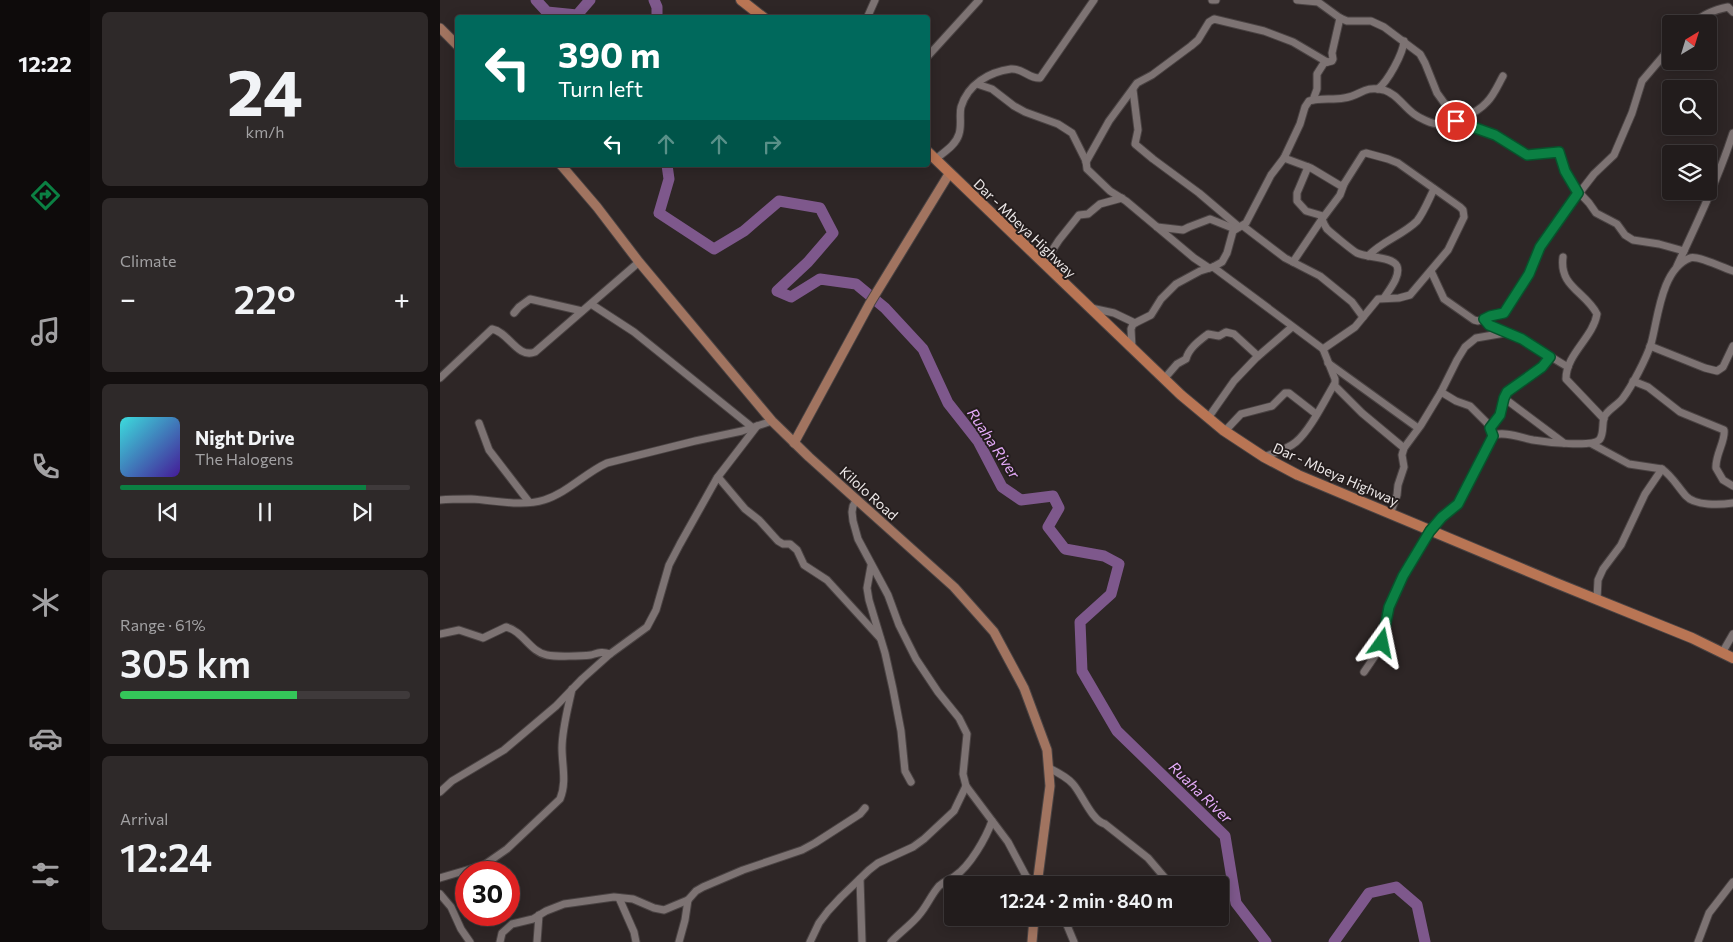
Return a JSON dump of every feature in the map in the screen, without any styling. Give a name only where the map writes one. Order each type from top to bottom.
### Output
[{"type":"highway","points":[[741,0],[760,15]]},
{"type":"highway","name":"Dar - Mbeya Highway","points":[[930,154],[1164,379],[1208,418],[1264,457],[1298,475],[1692,638],[1733,658]]},
{"type":"main road","points":[[440,28],[455,43]]},
{"type":"main road","name":"Kilolo Road","points":[[563,167],[597,207],[639,262],[772,421],[954,587],[994,632],[1024,688],[1047,750],[1050,786],[1037,876]]},
{"type":"main road","points":[[794,443],[870,303],[949,174]]},
{"type":"main road","points":[[1032,942],[1033,926]]},
{"type":"street","points":[[869,15],[875,0]]},
{"type":"street","points":[[930,54],[979,0]]},
{"type":"street","points":[[936,159],[950,147],[960,133],[961,108],[977,84],[987,75],[1011,69],[1019,69],[1034,78],[1040,78],[1094,0]]},
{"type":"street","points":[[1297,0],[1318,2],[1340,18],[1348,21],[1371,20],[1404,41],[1420,54],[1437,93],[1445,104],[1479,129]]},
{"type":"street","points":[[1704,15],[1718,9],[1728,8],[1733,12]]},
{"type":"street","points":[[1086,162],[1108,121],[1137,84],[1198,40],[1209,22],[1214,18],[1264,31],[1293,42],[1327,62]]},
{"type":"street","points":[[1313,100],[1317,89],[1318,72],[1324,63],[1333,59],[1332,53],[1340,18]]},
{"type":"street","points":[[1378,89],[1388,78],[1402,52],[1404,41]]},
{"type":"street","points":[[1431,271],[1446,301],[1474,320],[1478,321],[1504,313],[1529,274],[1540,247],[1578,193],[1598,169],[1614,155],[1632,113],[1642,81],[1662,58]]},
{"type":"street","points":[[1132,348],[1132,325],[1152,315],[1161,299],[1176,284],[1222,262],[1227,254],[1232,233],[1247,221],[1270,175],[1284,158],[1300,124],[1305,106],[1309,101],[1344,98],[1367,88],[1378,89],[1390,92],[1414,114],[1436,124],[1456,121],[1488,102],[1503,76]]},
{"type":"street","points":[[977,84],[992,89],[1025,112],[1058,124],[1072,133],[1086,162],[1087,169],[1110,191],[1122,198],[1194,258],[1211,268],[1323,350],[1335,379],[1334,385],[1295,443],[1264,457]]},
{"type":"street","points":[[1133,90],[1138,130],[1135,144],[1199,193],[1239,227],[1276,253],[1320,276],[1352,302],[1363,317]]},
{"type":"street","points":[[1456,121],[1495,135],[1527,155],[1559,152],[1565,171],[1578,193],[1596,213],[1617,224],[1630,238],[1684,250]]},
{"type":"street","points":[[1592,444],[1600,439],[1607,412],[1622,399],[1650,346],[1661,299],[1698,217],[1707,203],[1733,133]]},
{"type":"street","points":[[1293,262],[1340,195],[1344,184],[1362,155],[1366,153],[1393,160],[1463,210],[1464,217],[1448,250],[1409,296],[1378,299],[1352,329],[1323,350]]},
{"type":"street","points":[[1284,158],[1323,174],[1339,185],[1344,184]]},
{"type":"street","points":[[1308,167],[1297,192],[1297,201],[1306,211],[1323,217],[1329,231],[1359,254],[1389,259],[1397,267],[1394,281],[1384,298]]},
{"type":"street","points":[[1368,256],[1376,248],[1390,241],[1414,223],[1423,212],[1434,189]]},
{"type":"street","points":[[1044,263],[1079,214],[1088,214],[1100,204],[1122,198]]},
{"type":"street","points":[[1156,227],[1184,230],[1210,219],[1239,227]]},
{"type":"street","points":[[1563,257],[1563,274],[1572,288],[1587,298],[1597,314],[1594,325],[1568,367],[1565,377],[1604,419]]},
{"type":"street","points":[[1676,267],[1694,257],[1733,271]]},
{"type":"street","points":[[440,378],[492,329],[502,334],[522,352],[530,354],[535,352],[639,262]]},
{"type":"street","points":[[514,313],[519,307],[530,300],[582,311]]},
{"type":"street","points":[[591,304],[634,332],[755,427]]},
{"type":"street","points":[[1089,308],[1114,313],[1135,323]]},
{"type":"street","points":[[1484,319],[1489,325],[1522,339],[1568,367]]},
{"type":"street","points":[[1208,418],[1234,381],[1258,356],[1292,326]]},
{"type":"street","points":[[1164,379],[1177,364],[1186,359],[1188,353],[1208,334],[1218,336],[1226,332],[1234,334],[1258,356]]},
{"type":"street","points":[[1390,514],[1404,466],[1402,457],[1404,448],[1441,392],[1457,360],[1469,343],[1482,336],[1506,333]]},
{"type":"street","points":[[1650,346],[1717,371],[1723,367],[1733,346]]},
{"type":"street","points":[[1490,428],[1500,415],[1507,392],[1542,367],[1550,357]]},
{"type":"street","points":[[1327,362],[1418,428]]},
{"type":"street","points":[[1633,381],[1648,387],[1680,412],[1724,430],[1724,436],[1718,450],[1716,468],[1723,480],[1733,486]]},
{"type":"street","points":[[1334,385],[1362,413],[1404,448]]},
{"type":"street","points":[[1441,392],[1470,406],[1490,428],[1493,436]]},
{"type":"street","points":[[1226,431],[1241,414],[1272,406],[1285,393],[1289,393],[1316,414]]},
{"type":"street","points":[[1504,398],[1565,443]]},
{"type":"street","points":[[440,500],[470,499],[530,502],[545,500],[594,469],[607,463],[696,441],[742,432],[772,421]]},
{"type":"street","points":[[479,423],[489,450],[530,502]]},
{"type":"street","points":[[440,792],[452,781],[504,750],[556,706],[610,654],[647,627],[656,610],[669,565],[718,477],[755,427]]},
{"type":"street","points":[[1364,672],[1379,650],[1389,607],[1397,588],[1430,531],[1442,517],[1458,504],[1493,436],[1497,434],[1536,440],[1592,444],[1629,464],[1662,469],[1688,498],[1694,502],[1717,505],[1733,504]]},
{"type":"street","points":[[1597,599],[1598,580],[1603,570],[1621,544],[1645,494],[1662,469]]},
{"type":"street","points":[[718,477],[745,508],[778,541],[795,547],[804,565],[827,580],[880,638]]},
{"type":"street","points":[[857,499],[853,506],[853,521],[858,539],[888,595],[899,625],[916,658],[938,692],[959,718],[968,734],[963,774],[966,786],[1014,851],[1026,876]]},
{"type":"street","points":[[871,566],[867,588],[901,731],[905,771],[911,782]]},
{"type":"street","points":[[440,634],[459,630],[483,638],[506,627],[518,633],[543,654],[559,657],[591,655],[602,652],[610,654]]},
{"type":"street","points":[[1722,653],[1733,634]]},
{"type":"street","points":[[440,878],[484,865],[507,849],[560,799],[564,790],[562,748],[572,689]]},
{"type":"street","points":[[1049,768],[1060,773],[1074,784],[1099,821],[1106,824],[1148,858],[1163,876]]},
{"type":"street","points":[[810,942],[819,923],[828,911],[860,879],[878,863],[913,847],[924,839],[954,810],[966,786]]},
{"type":"street","points":[[500,942],[502,933],[512,924],[532,919],[539,914],[564,904],[619,898],[633,899],[660,910],[668,909],[688,900],[696,891],[703,887],[809,847],[860,814],[865,808]]},
{"type":"street","points":[[891,942],[920,915],[940,885],[956,876],[964,867],[982,844],[992,821]]},
{"type":"street","points":[[860,879],[862,942]]},
{"type":"street","points":[[1700,942],[1709,913],[1733,882]]},
{"type":"street","points":[[440,894],[451,907],[461,929],[470,942]]},
{"type":"street","points":[[619,898],[634,932],[636,942]]},
{"type":"street","points":[[679,942],[688,900]]},
{"type":"street","points":[[537,942],[539,914]]},
{"type":"street","points":[[1067,926],[1074,942]]},
{"type":"waterway","name":"Ruaha River","points":[[536,0],[547,12],[577,15],[590,0]]},
{"type":"waterway","name":"Ruaha River","points":[[654,0],[657,7],[657,15]]},
{"type":"waterway","name":"Ruaha River","points":[[667,167],[669,179],[659,213],[714,249],[744,231],[779,201],[820,208],[833,233],[808,262],[777,291],[791,297],[820,279],[856,284],[885,308],[923,349],[948,403],[978,441],[1002,487],[1021,500],[1053,496],[1059,508],[1048,527],[1065,549],[1104,556],[1119,564],[1111,594],[1080,622],[1082,671],[1117,731],[1225,836],[1236,903],[1266,942]]},
{"type":"waterway","name":"Ruaha River","points":[[1334,942],[1369,893],[1396,887],[1417,905],[1425,942]]},
{"type":"route","points":[[1382,643],[1389,607],[1394,594],[1430,531],[1442,517],[1458,504],[1493,436],[1490,428],[1500,415],[1507,392],[1542,367],[1550,357],[1522,339],[1489,325],[1484,319],[1504,313],[1529,274],[1540,247],[1578,193],[1565,171],[1559,152],[1527,155],[1495,135],[1456,121]]}]
